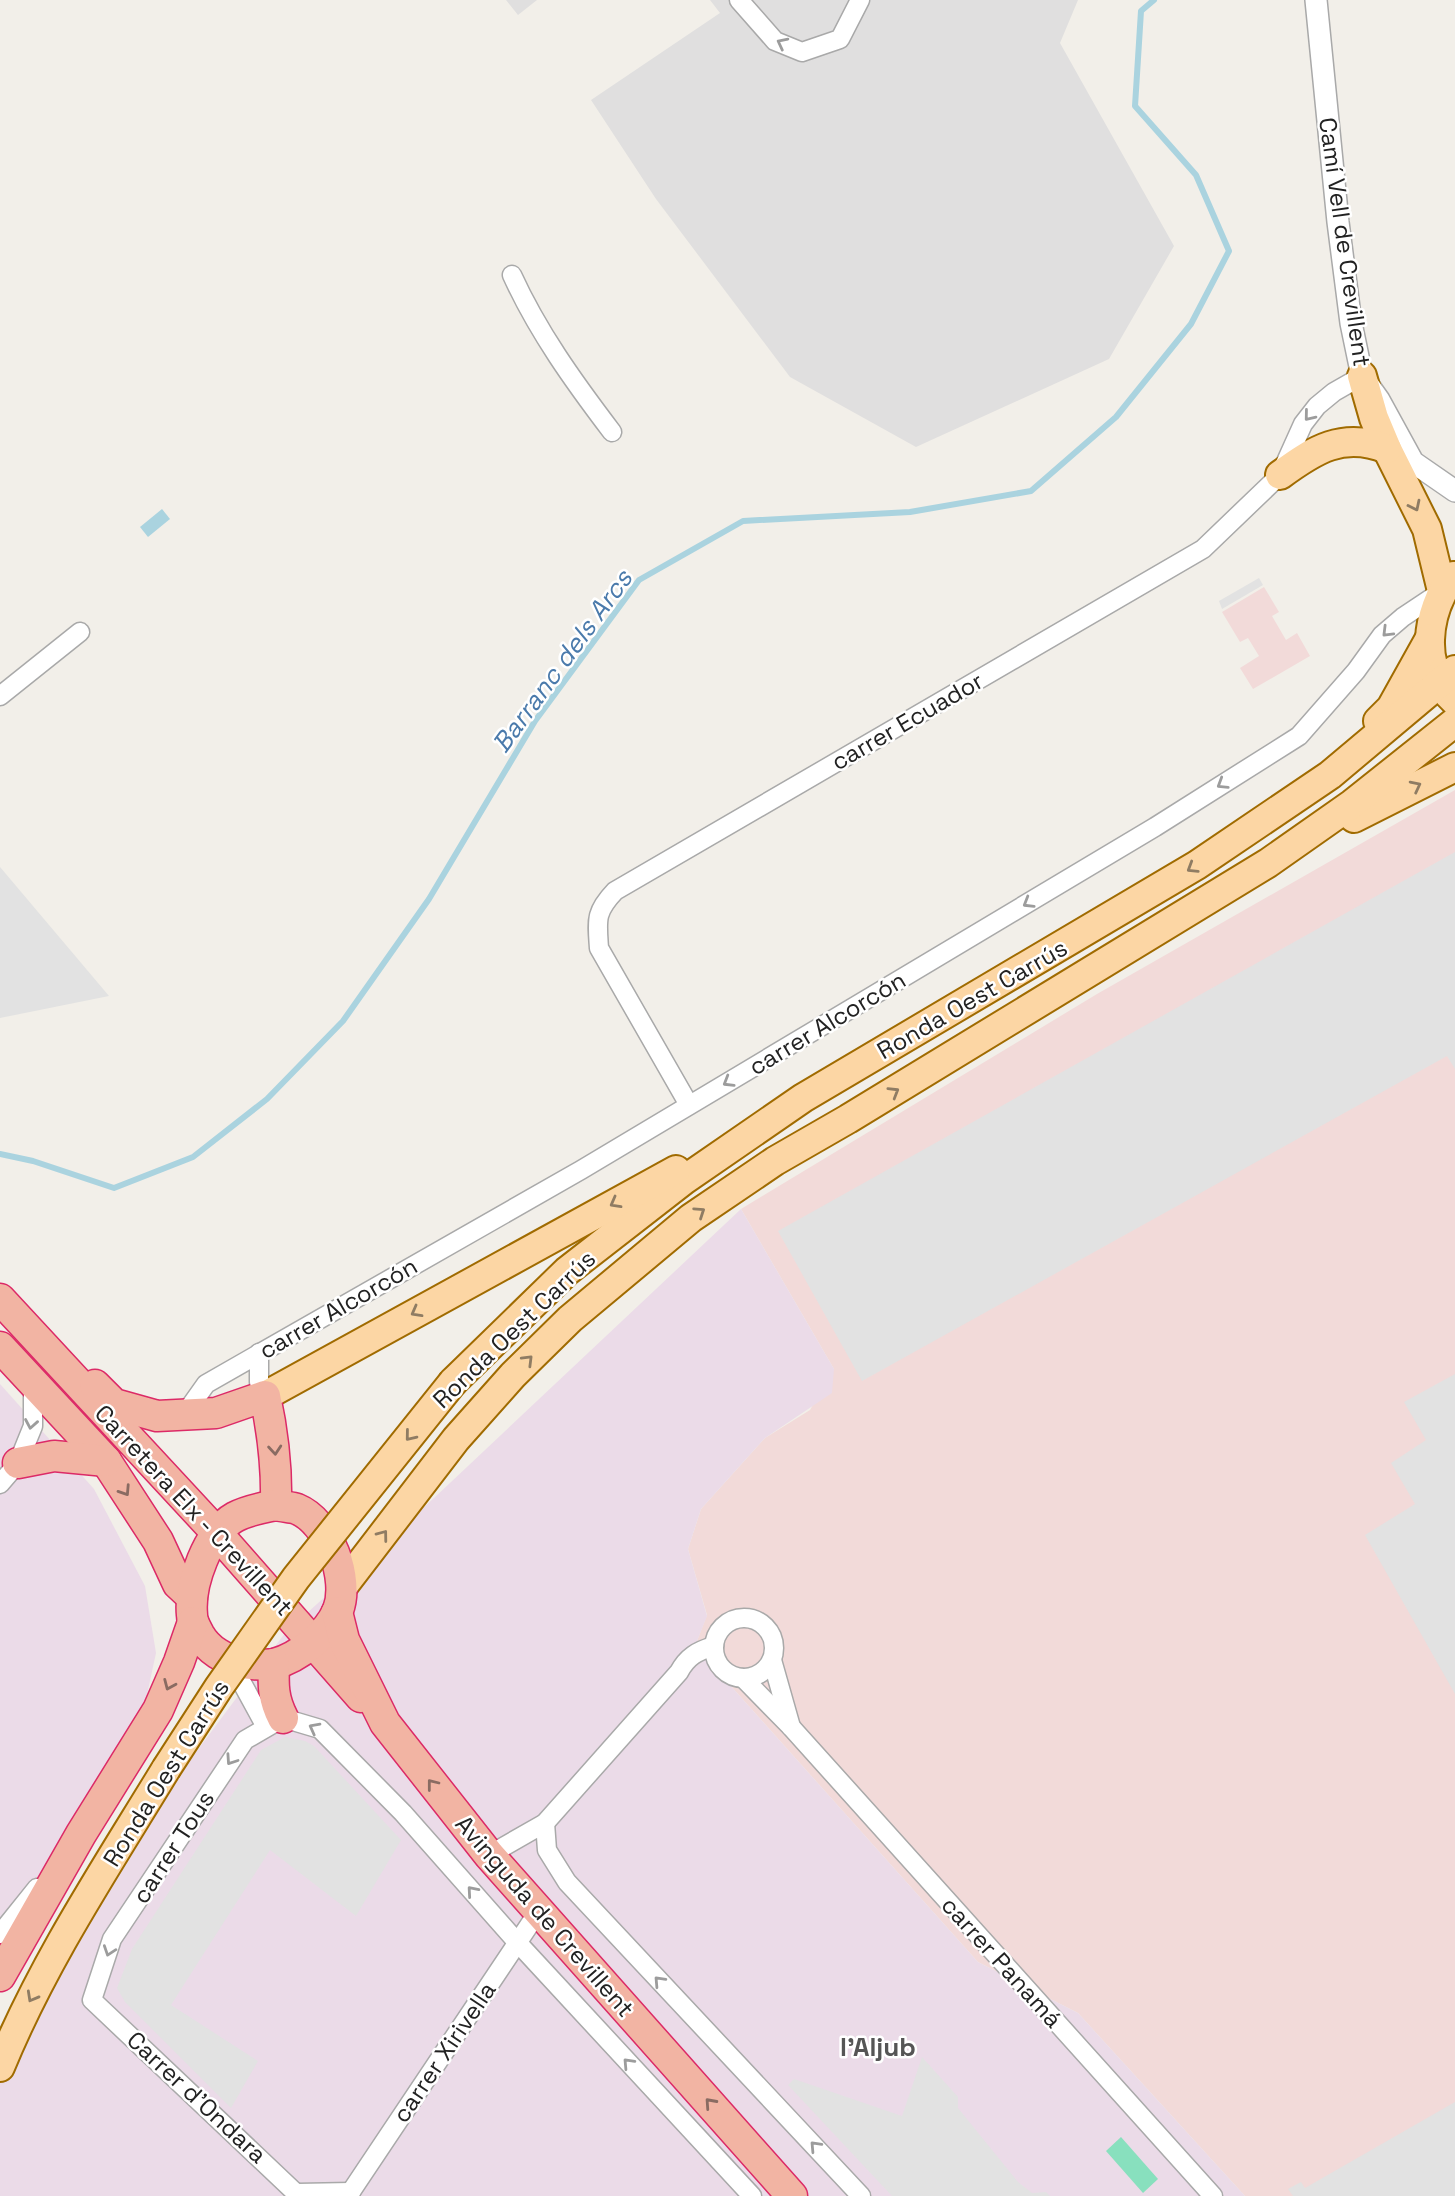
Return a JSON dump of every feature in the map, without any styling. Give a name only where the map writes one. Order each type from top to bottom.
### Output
[{"type":"highway","points":[[6,1305],[64,1354],[114,1404],[157,1416],[184,1415],[216,1413],[265,1396],[274,1434],[276,1505],[254,1509],[234,1517],[216,1532]]},
{"type":"highway","name":"Carretera Elx - Crevillent","points":[[6,1305],[216,1532],[385,1723]]},
{"type":"highway","name":"Carretera Elx - Crevillent","points":[[0,1347],[106,1461],[159,1541],[192,1609],[202,1640],[230,1661]]},
{"type":"highway","points":[[9,1473],[54,1456],[106,1461]]},
{"type":"highway","name":"Avinguda de Crevillent","points":[[276,1505],[299,1510],[319,1526],[335,1552],[344,1640],[385,1723],[489,1855],[538,1912],[792,2196]]},
{"type":"highway","name":"Ronda Oest Carrús","points":[[0,1976],[81,1834],[158,1710],[179,1662],[205,1554],[216,1532]]},
{"type":"highway","points":[[230,1661],[255,1665],[274,1664],[301,1651],[312,1642],[339,1600]]},
{"type":"highway","points":[[274,1664],[275,1722]]},
{"type":"main road","points":[[1362,376],[1374,418],[1427,529],[1448,582]]},
{"type":"main road","points":[[1280,475],[1311,453],[1331,445],[1359,443],[1387,449]]},
{"type":"main road","name":"Ronda Oest Carrús","points":[[1330,775],[1391,708],[1430,638],[1448,582]]},
{"type":"main road","name":"Ronda Oest Carrús","points":[[0,2067],[20,2019],[74,1922],[219,1687],[296,1578],[453,1382],[567,1271],[684,1181],[803,1098],[1196,865],[1330,775],[1450,685],[1431,662],[1430,638]]},
{"type":"main road","name":"Ronda Oest Carrús","points":[[339,1600],[456,1439],[513,1375],[570,1319],[691,1218],[775,1161],[942,1063],[1268,863],[1352,804],[1455,722]]},
{"type":"main road","name":"Ronda Oest Carrús","points":[[1268,863],[1455,767]]},
{"type":"main road","points":[[265,1396],[803,1098]]},
{"type":"street","points":[[739,0],[775,41],[802,52],[839,39],[860,0]]},
{"type":"street","name":"Camí Vell de Crevillent","points":[[1316,0],[1338,222],[1351,323],[1362,376],[1413,462],[1455,491]]},
{"type":"street","points":[[512,275],[529,313],[612,432]]},
{"type":"street","name":"carrer Ecuador","points":[[689,1105],[600,948],[597,919],[602,905],[615,891],[1203,549],[1280,475],[1303,424],[1317,406],[1334,392],[1362,376]]},
{"type":"street","name":"carrer Alcorcón","points":[[184,1415],[206,1384],[581,1170],[1155,827],[1299,736],[1356,671],[1382,635],[1448,582]]},
{"type":"street","points":[[0,696],[80,632]]},
{"type":"street","points":[[259,1353],[259,1382],[265,1396]]},
{"type":"street","points":[[9,1473],[33,1426],[33,1383]]},
{"type":"street","points":[[744,1617],[762,1624],[769,1631],[774,1650],[772,1660],[760,1674],[743,1678],[734,1676],[716,1661],[714,1646],[719,1630],[726,1623],[744,1617]]},
{"type":"street","points":[[489,1855],[545,1823],[684,1663],[696,1652],[714,1646]]},
{"type":"street","name":"carrer Panamá","points":[[772,1660],[791,1727]]},
{"type":"street","points":[[230,1661],[275,1722]]},
{"type":"street","points":[[678,1672],[700,1664],[720,1667]]},
{"type":"street","name":"carrer Panamá","points":[[743,1678],[791,1727],[1213,2196]]},
{"type":"street","name":"Avinguda de Crevillent","points":[[275,1722],[320,1729],[403,1813],[744,2192]]},
{"type":"street","name":"carrer Tous","points":[[92,2000],[112,1939],[244,1740],[275,1722]]},
{"type":"street","name":"Avinguda de Crevillent","points":[[545,1823],[547,1850],[567,1882],[861,2196]]},
{"type":"street","points":[[0,1934],[81,1834]]},
{"type":"street","name":"carrer Xirivella","points":[[299,2194],[349,2194],[538,1912]]},
{"type":"street","name":"Carrer d'Ondara","points":[[92,2000],[299,2194]]},
{"type":"street","points":[[744,2192],[755,2154]]},
{"type":"shaded area","points":[[506,0],[537,0],[518,15]]},
{"type":"shaded area","points":[[710,0],[1078,0],[1060,43],[1174,246],[1109,359],[916,447],[790,377],[656,199],[591,100],[720,13]]},
{"type":"shaded area","points":[[1259,578],[1263,585],[1222,609],[1219,601]]},
{"type":"shaded area","points":[[1264,587],[1279,612],[1272,616],[1286,640],[1297,633],[1310,656],[1253,689],[1240,668],[1259,656],[1248,638],[1240,642],[1222,612]]},
{"type":"shaded area","points":[[1455,790],[1455,2196],[1245,2196],[1078,2013],[978,1962],[695,1646],[707,1615],[688,1549],[701,1509],[765,1438],[810,1410],[834,1369],[741,1209],[1097,994]]},
{"type":"shaded area","points":[[1455,852],[1455,1069],[1447,1056],[862,1381],[778,1231]]},
{"type":"shaded area","points":[[0,867],[109,996],[0,1018]]},
{"type":"shaded area","points":[[741,1209],[834,1369],[832,1393],[765,1438],[701,1509],[688,1549],[707,1616],[695,1646],[978,1962],[1078,2013],[1245,2196],[0,2196],[0,2082],[78,1928],[170,1787],[285,1633],[434,1498]]},
{"type":"shaded area","points":[[1455,1374],[1455,1694],[1365,1535],[1415,1504],[1391,1463],[1426,1440],[1404,1402]]},
{"type":"shaded area","points":[[0,1384],[94,1489],[145,1586],[156,1653],[145,1704],[0,1939]]},
{"type":"shaded area","points":[[285,1737],[305,1741],[314,1746],[401,1840],[356,1916],[270,1850],[171,2005],[258,2061],[231,2108],[125,2002],[117,1988],[132,1949],[261,1750]]},
{"type":"shaded area","points":[[922,2057],[958,2097],[958,2108],[1018,2182],[1032,2193],[1046,2192],[1050,2196],[892,2196],[788,2085],[794,2079],[902,2116]]},
{"type":"shaded area","points":[[1455,2102],[1455,2196],[1293,2196],[1288,2189],[1301,2182],[1305,2188]]},
{"type":"green space","points":[[1121,2137],[1158,2179],[1143,2193],[1106,2151]]},
{"type":"water","points":[[162,509],[170,519],[148,537],[140,527]]},
{"type":"waterway","name":"Barranc dels Arcs","points":[[0,1154],[33,1161],[114,1188],[193,1157],[267,1099],[343,1021],[429,899],[535,721],[639,580],[743,521],[910,512],[1031,491],[1116,417],[1191,324],[1229,251],[1196,175],[1135,106],[1141,11],[1154,0]]},
{"type":"district","name":"l'Aljub","points":[[878,2047]]}]
